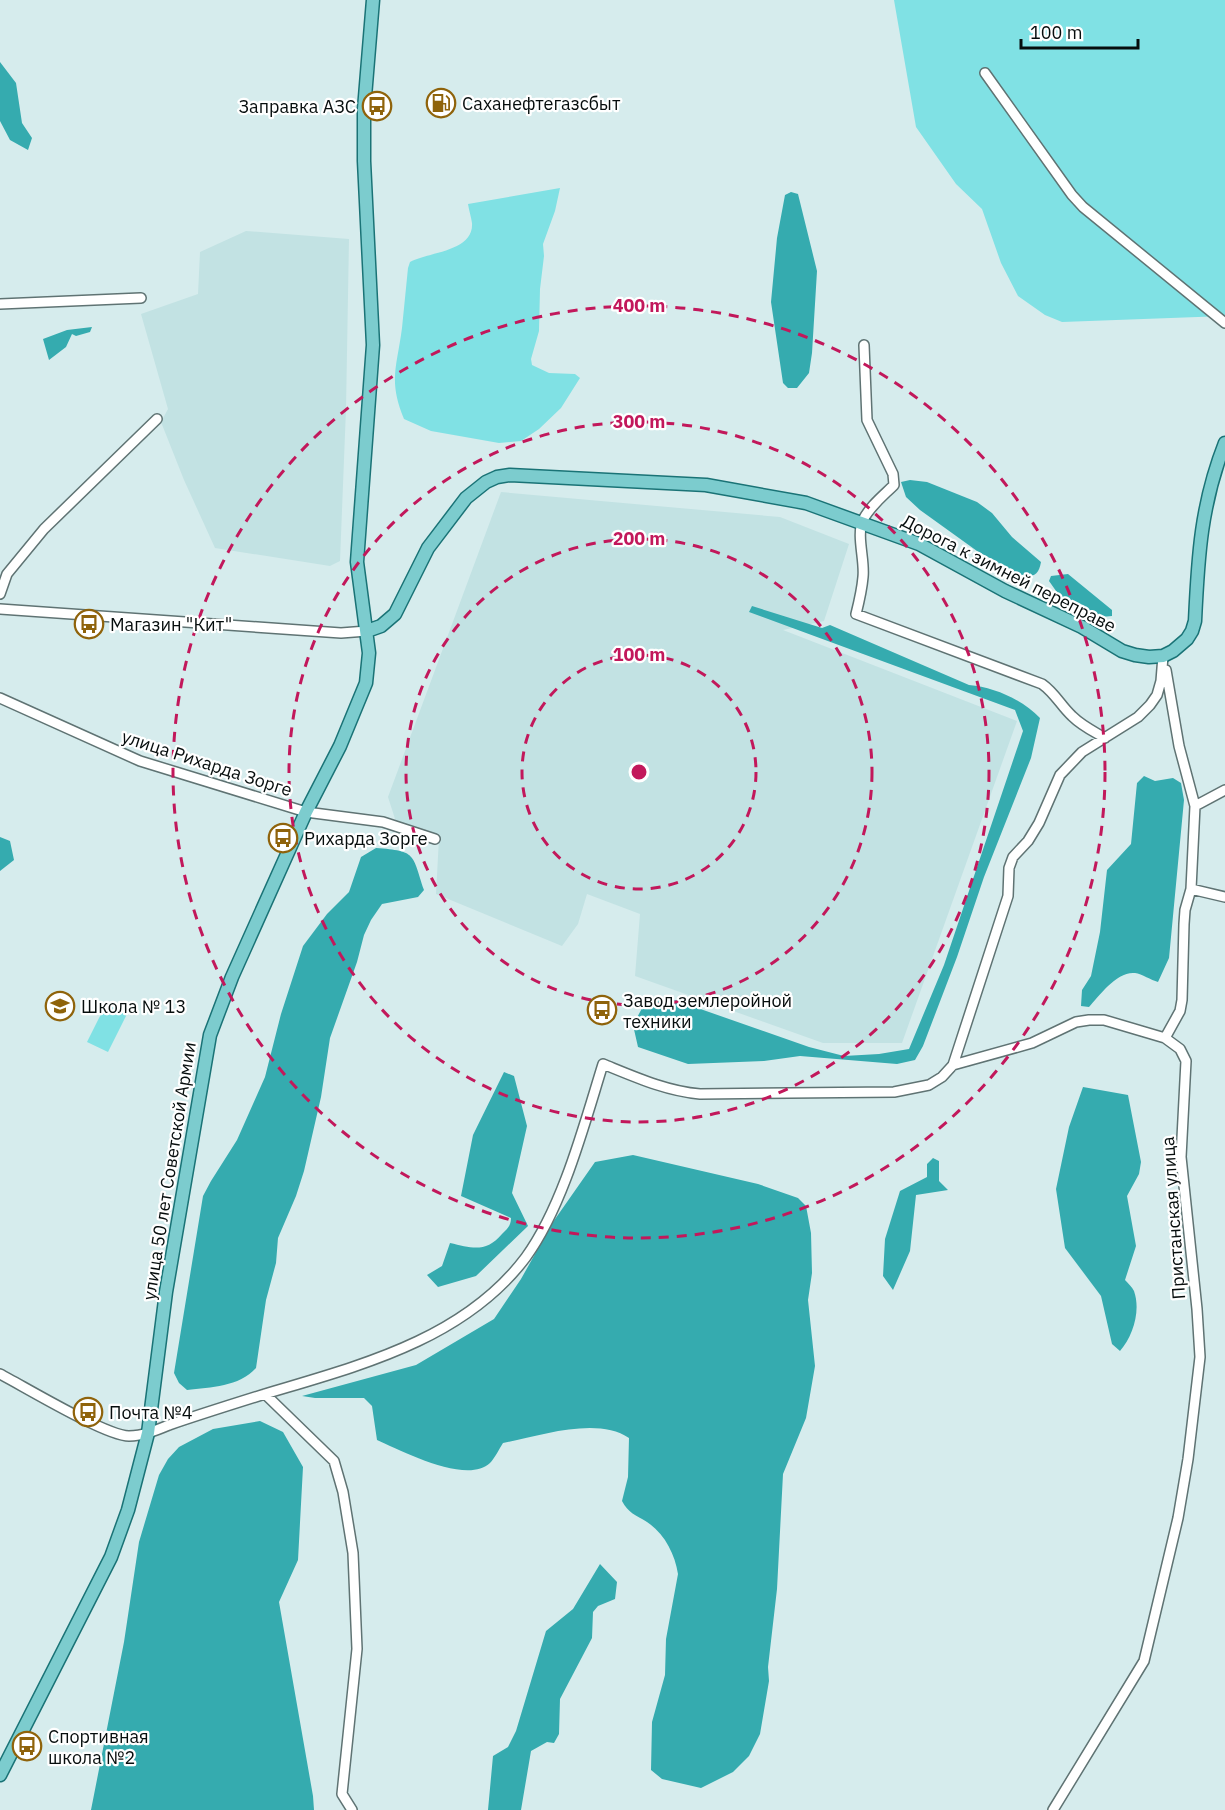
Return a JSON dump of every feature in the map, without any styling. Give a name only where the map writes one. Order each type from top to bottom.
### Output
[{"type":"main road","name":"улица 50 лет Советской Армии","points":[[0,1775],[111,1557],[128,1510],[148,1433],[166,1292],[210,1035],[232,977],[306,812],[340,746],[366,683],[369,653],[357,562],[373,345],[364,161],[364,109],[373,0]]},
{"type":"main road","points":[[1163,656],[1173,651],[1192,631],[1195,621],[1201,531],[1207,498],[1225,443]]},
{"type":"main road","name":"Дорога к зимней переправе","points":[[367,631],[381,626],[395,614],[428,548],[456,510],[475,490],[497,477],[510,475],[706,485],[806,503],[931,549],[1005,591],[1082,627],[1122,651],[1149,657],[1163,656]]},
{"type":"street","points":[[985,73],[1083,207],[1225,323]]},
{"type":"street","points":[[0,303],[141,298]]},
{"type":"street","points":[[864,345],[867,420],[894,474],[894,485],[870,509],[862,522],[864,576],[856,614],[1042,684],[1053,692],[1071,715],[1086,728],[1105,738]]},
{"type":"street","points":[[0,594],[7,574],[44,529],[157,419]]},
{"type":"street","points":[[0,609],[341,633],[367,631]]},
{"type":"street","points":[[0,1374],[107,1430],[128,1437],[148,1433],[390,1354],[449,1325],[490,1297],[526,1257],[539,1236],[552,1210],[586,1119],[603,1064],[682,1093],[700,1094],[894,1092],[929,1085],[942,1077],[953,1065],[1008,896],[1009,868],[1013,857],[1040,823],[1060,775],[1082,752],[1138,717],[1150,705],[1157,695],[1161,681],[1163,656]]},
{"type":"street","points":[[1163,656],[1179,746],[1195,806],[1191,889],[1184,924],[1182,1000],[1180,1011],[1165,1038]]},
{"type":"street","name":"улица Рихарда Зорге","points":[[0,698],[140,761],[306,812],[383,822],[435,839]]},
{"type":"street","points":[[1195,806],[1225,790]]},
{"type":"street","points":[[1191,889],[1225,897]]},
{"type":"street","name":"Пристанская улица","points":[[953,1065],[1032,1043],[1076,1022],[1089,1020],[1104,1020],[1165,1038],[1180,1048],[1186,1061],[1181,1157],[1200,1357],[1188,1459],[1178,1518],[1144,1661],[1053,1810]]},
{"type":"street","points":[[265,1394],[334,1461],[344,1492],[353,1553],[357,1649],[342,1794],[352,1810]]},
{"type":"shaded area","points":[[894,0],[1225,0],[1225,316],[1062,322],[1045,315],[1018,296],[1001,263],[982,209],[956,184],[916,127]]},
{"type":"shaded area","points":[[0,62],[16,83],[22,123],[32,138],[28,150],[10,140],[0,121]]},
{"type":"shaded area","points":[[560,188],[555,211],[543,244],[539,331],[531,359],[532,365],[549,373],[575,374],[580,378],[561,408],[539,429],[521,441],[499,443],[431,431],[404,419],[396,394],[395,374],[410,262],[448,250],[466,240],[471,233],[472,223],[468,204]]},
{"type":"shaded area","points":[[791,192],[798,194],[817,271],[809,373],[797,388],[788,388],[783,383],[771,302],[777,238],[785,195]]},
{"type":"shaded area","points":[[246,231],[349,239],[340,561],[330,566],[215,548],[161,422],[168,409],[141,314],[198,294],[200,252]]},
{"type":"shaded area","points":[[92,327],[90,332],[76,336],[72,334],[66,347],[49,360],[43,339],[67,330]]},
{"type":"shaded area","points":[[910,480],[927,482],[977,502],[992,513],[1012,537],[1041,562],[1038,571],[1034,575],[1025,577],[977,551],[920,510],[906,497],[901,482]]},
{"type":"shaded area","points":[[501,492],[780,517],[849,544],[824,621],[783,630],[1017,721],[902,1043],[823,1043],[635,976],[640,914],[587,894],[578,924],[562,946],[436,894],[439,838],[396,822],[388,797]]},
{"type":"shaded area","points":[[1068,574],[1112,610],[1112,616],[1101,617],[1061,598],[1049,581],[1051,576]]},
{"type":"shaded area","points":[[752,606],[822,628],[830,625],[969,685],[988,688],[1008,696],[1033,711],[1040,718],[1031,758],[984,877],[923,1046],[915,1060],[897,1064],[800,1056],[764,1061],[688,1064],[638,1047],[633,1025],[647,999],[669,998],[809,1047],[844,1056],[909,1049],[944,965],[1023,731],[1015,710],[749,612]]},
{"type":"shaded area","points":[[1144,776],[1155,781],[1173,778],[1181,783],[1184,800],[1169,958],[1158,982],[1135,973],[1128,973],[1109,985],[1089,1007],[1081,1006],[1082,990],[1091,976],[1100,932],[1107,870],[1131,844],[1137,783]]},
{"type":"shaded area","points":[[0,837],[10,841],[14,860],[0,871]]},
{"type":"shaded area","points":[[376,848],[399,851],[411,857],[424,890],[418,897],[382,904],[364,935],[357,962],[330,1038],[321,1097],[304,1171],[278,1238],[276,1263],[266,1300],[256,1368],[233,1383],[187,1390],[179,1383],[174,1373],[203,1196],[237,1140],[265,1077],[281,1014],[303,946],[327,914],[349,892],[361,857]]},
{"type":"shaded area","points":[[106,1004],[127,1014],[108,1052],[87,1042]]},
{"type":"shaded area","points":[[504,1072],[514,1076],[527,1126],[512,1193],[528,1226],[476,1276],[438,1287],[427,1275],[442,1266],[450,1243],[484,1247],[496,1240],[510,1223],[511,1218],[461,1196],[473,1135]]},
{"type":"shaded area","points":[[1083,1087],[1128,1095],[1141,1162],[1139,1174],[1127,1196],[1136,1246],[1125,1280],[1134,1291],[1137,1307],[1132,1331],[1120,1351],[1112,1344],[1101,1296],[1065,1248],[1056,1189],[1069,1127]]},
{"type":"shaded area","points":[[633,1155],[758,1184],[798,1198],[806,1206],[811,1233],[812,1273],[808,1300],[815,1366],[806,1418],[783,1474],[777,1589],[768,1667],[769,1681],[760,1734],[749,1756],[733,1772],[701,1788],[662,1779],[651,1770],[652,1722],[665,1675],[666,1639],[678,1574],[671,1552],[659,1532],[630,1511],[622,1501],[628,1477],[629,1438],[601,1429],[585,1428],[550,1433],[503,1443],[490,1463],[480,1469],[466,1470],[434,1464],[377,1440],[372,1406],[364,1398],[302,1396],[416,1365],[494,1319],[521,1279],[553,1222],[595,1162]]},
{"type":"shaded area","points":[[933,1158],[939,1161],[939,1181],[948,1190],[916,1195],[910,1251],[893,1290],[883,1276],[885,1239],[900,1191],[927,1177],[927,1164]]},
{"type":"shaded area","points":[[260,1421],[283,1432],[303,1467],[298,1560],[279,1602],[314,1810],[91,1810],[124,1642],[139,1542],[159,1475],[168,1459],[179,1447],[213,1429]]},
{"type":"shaded area","points":[[600,1564],[617,1582],[615,1599],[598,1606],[593,1612],[592,1638],[560,1699],[559,1734],[554,1743],[547,1742],[531,1751],[521,1810],[488,1810],[493,1756],[508,1747],[516,1731],[546,1631],[573,1609]]},
{"type":"place","name":"Саханефтегазсбыт","points":[[441,103]]},
{"type":"place","name":"Заправка АЗС","points":[[377,106]]},
{"type":"place","name":"Магазин \"Кит\"","points":[[89,624]]},
{"type":"place","name":"Рихарда Зорге","points":[[283,838]]},
{"type":"place","name":"Школа № 13","points":[[60,1006]]},
{"type":"place","name":"Завод землеройной техники","points":[[602,1010]]},
{"type":"place","name":"Почта №4","points":[[88,1412]]},
{"type":"place","name":"Спортивная школа №2","points":[[27,1746]]}]
